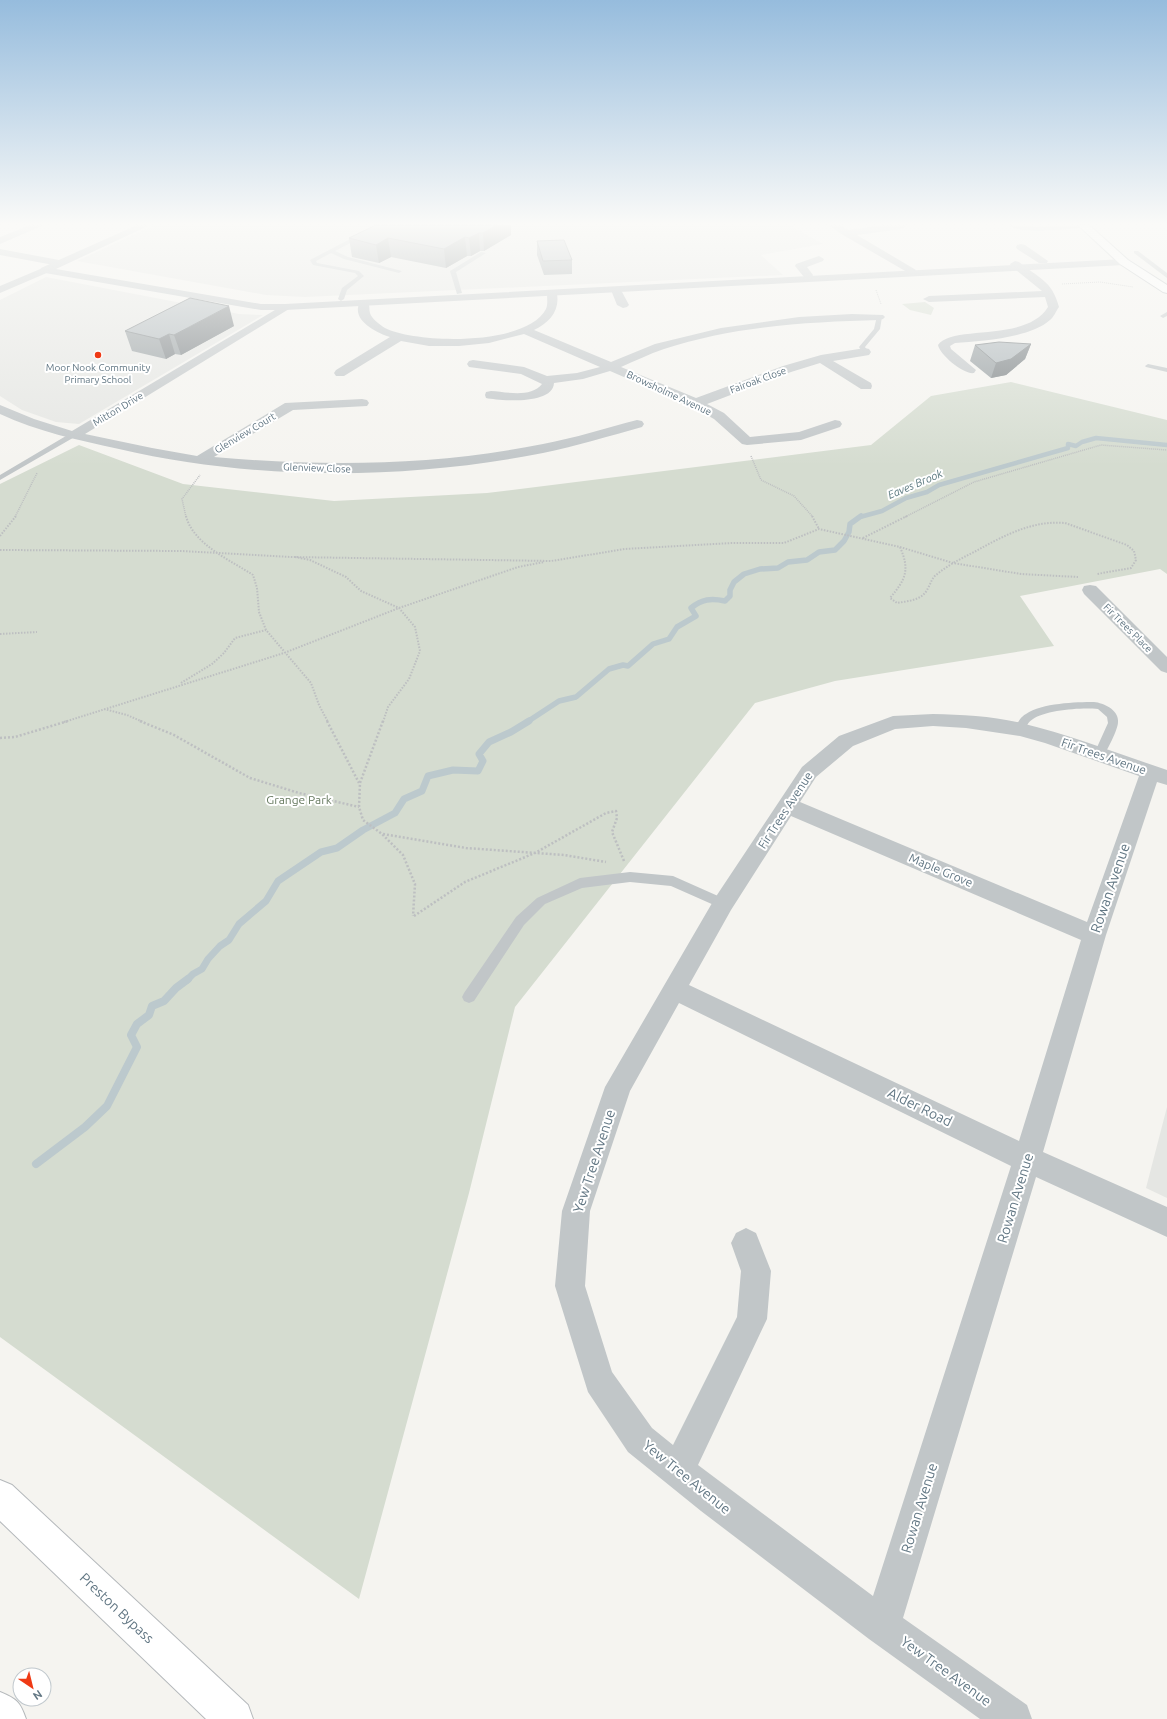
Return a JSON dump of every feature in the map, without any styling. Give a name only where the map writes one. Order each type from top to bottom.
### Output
[{"type":"main road","name":"Preston Bypass","points":[[0,1497],[234,1719]]},
{"type":"main road","points":[[0,1711],[7,1719]]},
{"type":"street","points":[[251,305],[261,307],[276,305]]},
{"type":"street","name":"Mitton Drive","points":[[74,435],[284,305]]},
{"type":"street","points":[[364,305],[364,314],[370,323],[382,331],[399,337],[434,342],[466,343],[495,339],[524,330],[540,322],[550,313],[552,305]]},
{"type":"street","points":[[970,370],[945,350],[945,343],[952,340],[1005,334],[1036,324],[1043,320],[1051,312],[1053,305]]},
{"type":"street","points":[[473,364],[524,371],[545,380],[573,378],[596,372],[668,344],[733,329],[780,322],[879,317]]},
{"type":"street","name":"Browsholme Avenue","points":[[524,330],[696,403],[719,416],[735,431],[748,440]]},
{"type":"street","points":[[340,373],[399,337]]},
{"type":"street","name":"Fairoak Close","points":[[696,403],[787,369],[821,359],[865,352]]},
{"type":"street","points":[[821,359],[866,386]]},
{"type":"street","points":[[491,395],[519,396],[535,394],[547,387],[548,384],[545,380]]},
{"type":"street","name":"Glenview Court","points":[[206,461],[290,406],[362,403]]},
{"type":"street","name":"Glenview Close","points":[[0,409],[27,422],[51,430],[171,456],[206,461],[315,468],[368,468],[428,465],[487,458],[556,446],[637,424]]},
{"type":"street","points":[[748,440],[801,436],[835,424]]},
{"type":"street","name":"Fir Trees Place","points":[[1086,583],[1167,667]]},
{"type":"street","name":"Fir Trees Avenue","points":[[674,989],[723,904],[809,772],[846,740],[892,724],[933,720],[1020,729],[1052,738],[1159,775]]},
{"type":"street","name":"Rowan Avenue","points":[[882,1626],[1027,1159],[1094,935],[1159,775]]},
{"type":"street","name":"Maple Grove","points":[[788,806],[1094,935]]},
{"type":"street","name":"Alder Road","points":[[674,989],[1027,1159],[1167,1222]]},
{"type":"street","name":"Yew Tree Avenue","points":[[674,989],[618,1087],[576,1211],[570,1286],[599,1381],[640,1440],[713,1499],[882,1626],[1013,1719]]},
{"type":"street","points":[[678,1470],[752,1318],[756,1271],[746,1243]]},
{"type":"lane","points":[[865,352],[862,347],[877,329],[879,317]]},
{"type":"lane","points":[[1148,366],[1167,370]]},
{"type":"lane","points":[[0,478],[74,435]]},
{"type":"lane","points":[[1020,729],[1024,720],[1031,715],[1044,710],[1091,705],[1100,706],[1112,716],[1113,723],[1099,754]]},
{"type":"lane","points":[[469,997],[520,921],[541,901],[580,883],[630,877],[673,880],[723,904]]},
{"type":"path","points":[[879,317],[880,305]]},
{"type":"path","points":[[748,440],[748,449],[761,480],[794,496],[814,518],[819,529]]},
{"type":"path","points":[[862,538],[974,482],[1086,449],[1101,445],[1167,450]]},
{"type":"path","points":[[0,536],[14,519],[35,478],[45,451]]},
{"type":"path","points":[[206,461],[182,499],[188,524],[200,541],[253,575],[257,588],[259,612],[266,630],[311,683],[319,705],[360,783]]},
{"type":"path","points":[[0,738],[16,737],[103,708],[284,653],[398,608],[518,567],[625,549],[732,543],[784,543],[819,529],[900,547],[952,563],[1086,583],[1131,568],[1136,560],[1134,551],[1127,545],[1065,523],[1055,522],[1031,526],[1006,535],[952,563],[934,576],[926,593],[914,600],[897,603],[890,598],[903,583],[908,568],[900,547]]},
{"type":"path","points":[[0,550],[217,552],[291,557],[310,560],[346,577],[361,591],[398,608],[416,627],[420,651],[409,679],[388,707],[360,783],[359,807],[363,820],[382,834],[403,855],[415,884],[413,916],[465,882],[536,853],[606,813],[616,811],[618,818],[612,832],[630,877]]},
{"type":"path","points":[[291,557],[304,556],[483,561],[550,561]]},
{"type":"path","points":[[177,686],[213,664],[230,646],[235,638],[266,630]]},
{"type":"path","points":[[0,634],[37,632]]},
{"type":"path","points":[[103,708],[127,715],[174,735],[250,778],[359,807]]},
{"type":"path","points":[[382,834],[466,848],[564,855],[606,862],[630,877]]},
{"type":"shaded area","name":"Moor Nook Community Primary School","points":[[0,305],[193,305],[239,314],[263,315],[79,424],[56,422],[22,410],[0,396]]},
{"type":"shaded area","points":[[1167,1107],[1167,1198],[1146,1188]]},
{"type":"green space","points":[[904,305],[930,305],[934,308],[931,315],[910,310]]},
{"type":"green space","name":"Grange Park","points":[[1011,382],[1167,420],[1167,574],[1160,569],[1020,596],[1054,646],[835,681],[755,703],[515,1007],[469,1193],[359,1599],[0,1337],[0,484],[79,445],[183,484],[334,501],[487,493],[871,445],[931,396]]},
{"type":"building","points":[[176,305],[229,306],[174,335],[169,334],[159,339],[125,331]]},
{"type":"building","points":[[999,342],[1031,344],[1011,359],[996,363],[975,345]]},
{"type":"waterway","name":"Eaves Brook","points":[[860,517],[882,511],[906,498],[927,492],[939,485],[1068,448],[1068,444],[1076,446],[1082,442],[1096,438],[1167,445]]},
{"type":"waterway","points":[[527,722],[559,701],[576,697],[609,669],[623,665],[628,666],[653,644],[669,639],[677,627],[696,616],[691,608],[695,605],[707,600],[725,601],[730,596],[730,590],[734,582],[744,574],[760,569],[778,568],[788,562],[807,560],[819,552],[835,550],[844,541],[849,532],[850,524],[861,516]]},
{"type":"waterway","points":[[188,979],[202,969],[208,959],[220,946],[229,940],[239,924],[266,901],[278,881],[321,852],[337,848],[363,830],[395,813],[404,799],[422,791],[428,776],[453,770],[478,771],[483,761],[479,754],[489,742],[511,732],[529,721]]},
{"type":"waterway","points":[[36,1164],[85,1127],[107,1106],[137,1047],[131,1035],[137,1024],[149,1015],[152,1006],[164,1001],[176,988],[188,979]]},
{"type":"place","name":"Moor Nook Community Primary School","points":[[98,355]]}]
